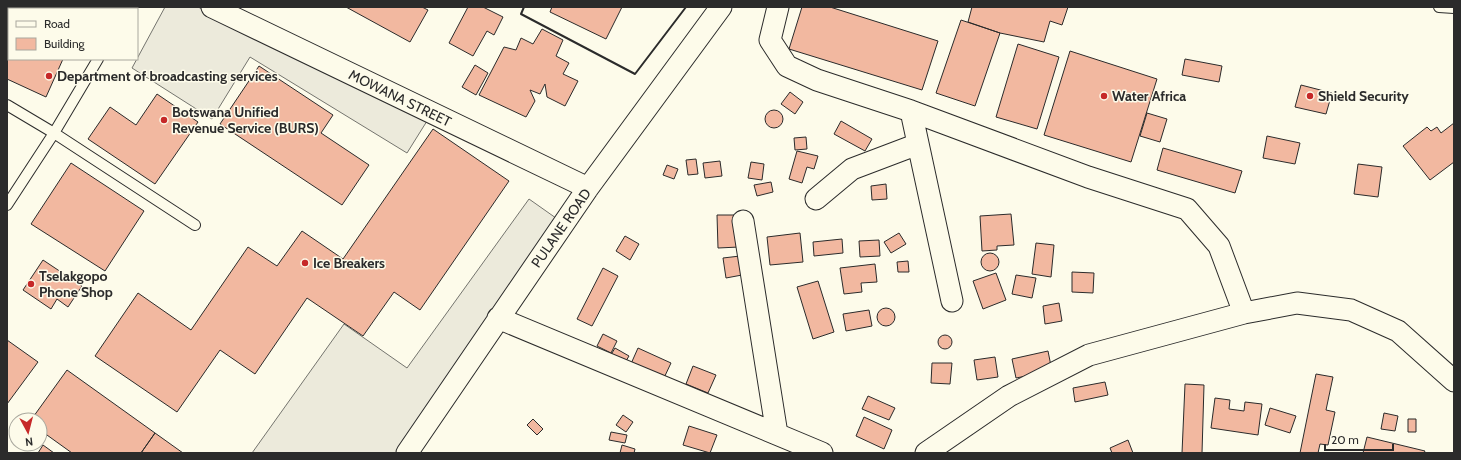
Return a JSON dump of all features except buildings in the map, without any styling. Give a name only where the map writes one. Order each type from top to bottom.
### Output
[{"type":"street","name":"MOWANA STREET","points":[[212,7],[588,188]]},
{"type":"street","name":"PULANE ROAD","points":[[407,453],[588,188],[721,7]]},
{"type":"street","points":[[778,7],[770,40],[787,66],[817,80],[911,111],[1088,177],[1186,209],[1219,246],[1244,313]]},
{"type":"street","points":[[911,111],[952,300]]},
{"type":"street","points":[[816,199],[852,169],[918,144]]},
{"type":"street","points":[[743,221],[777,434]]},
{"type":"street","points":[[926,453],[1009,396],[1089,355],[1244,313],[1296,303],[1352,310],[1398,331],[1454,381]]},
{"type":"street","points":[[498,318],[822,453]]},
{"type":"lane","points":[[1439,7],[1454,8]]},
{"type":"lane","points":[[7,205],[54,133],[97,60]]},
{"type":"lane","points":[[7,105],[54,133],[195,225]]},
{"type":"shaded area","points":[[165,7],[198,7],[427,121],[407,153],[250,57],[212,119],[132,68],[136,60],[138,60],[138,57]]},
{"type":"shaded area","points":[[529,199],[563,223],[397,453],[252,453],[344,324],[407,368]]},
{"type":"wall","points":[[524,7],[521,14],[635,74],[686,7]]},
{"type":"place","name":"Department of broadcasting services","points":[[49,76]]},
{"type":"place","name":"Water Africa","points":[[1104,96]]},
{"type":"place","name":"Shield Security","points":[[1310,96]]},
{"type":"place","name":"Botswana Unified Revenue Service (BURS)","points":[[164,120]]},
{"type":"place","name":"Ice Breakers","points":[[305,263]]},
{"type":"place","name":"Tselakgopo Phone Shop","points":[[31,284]]}]
